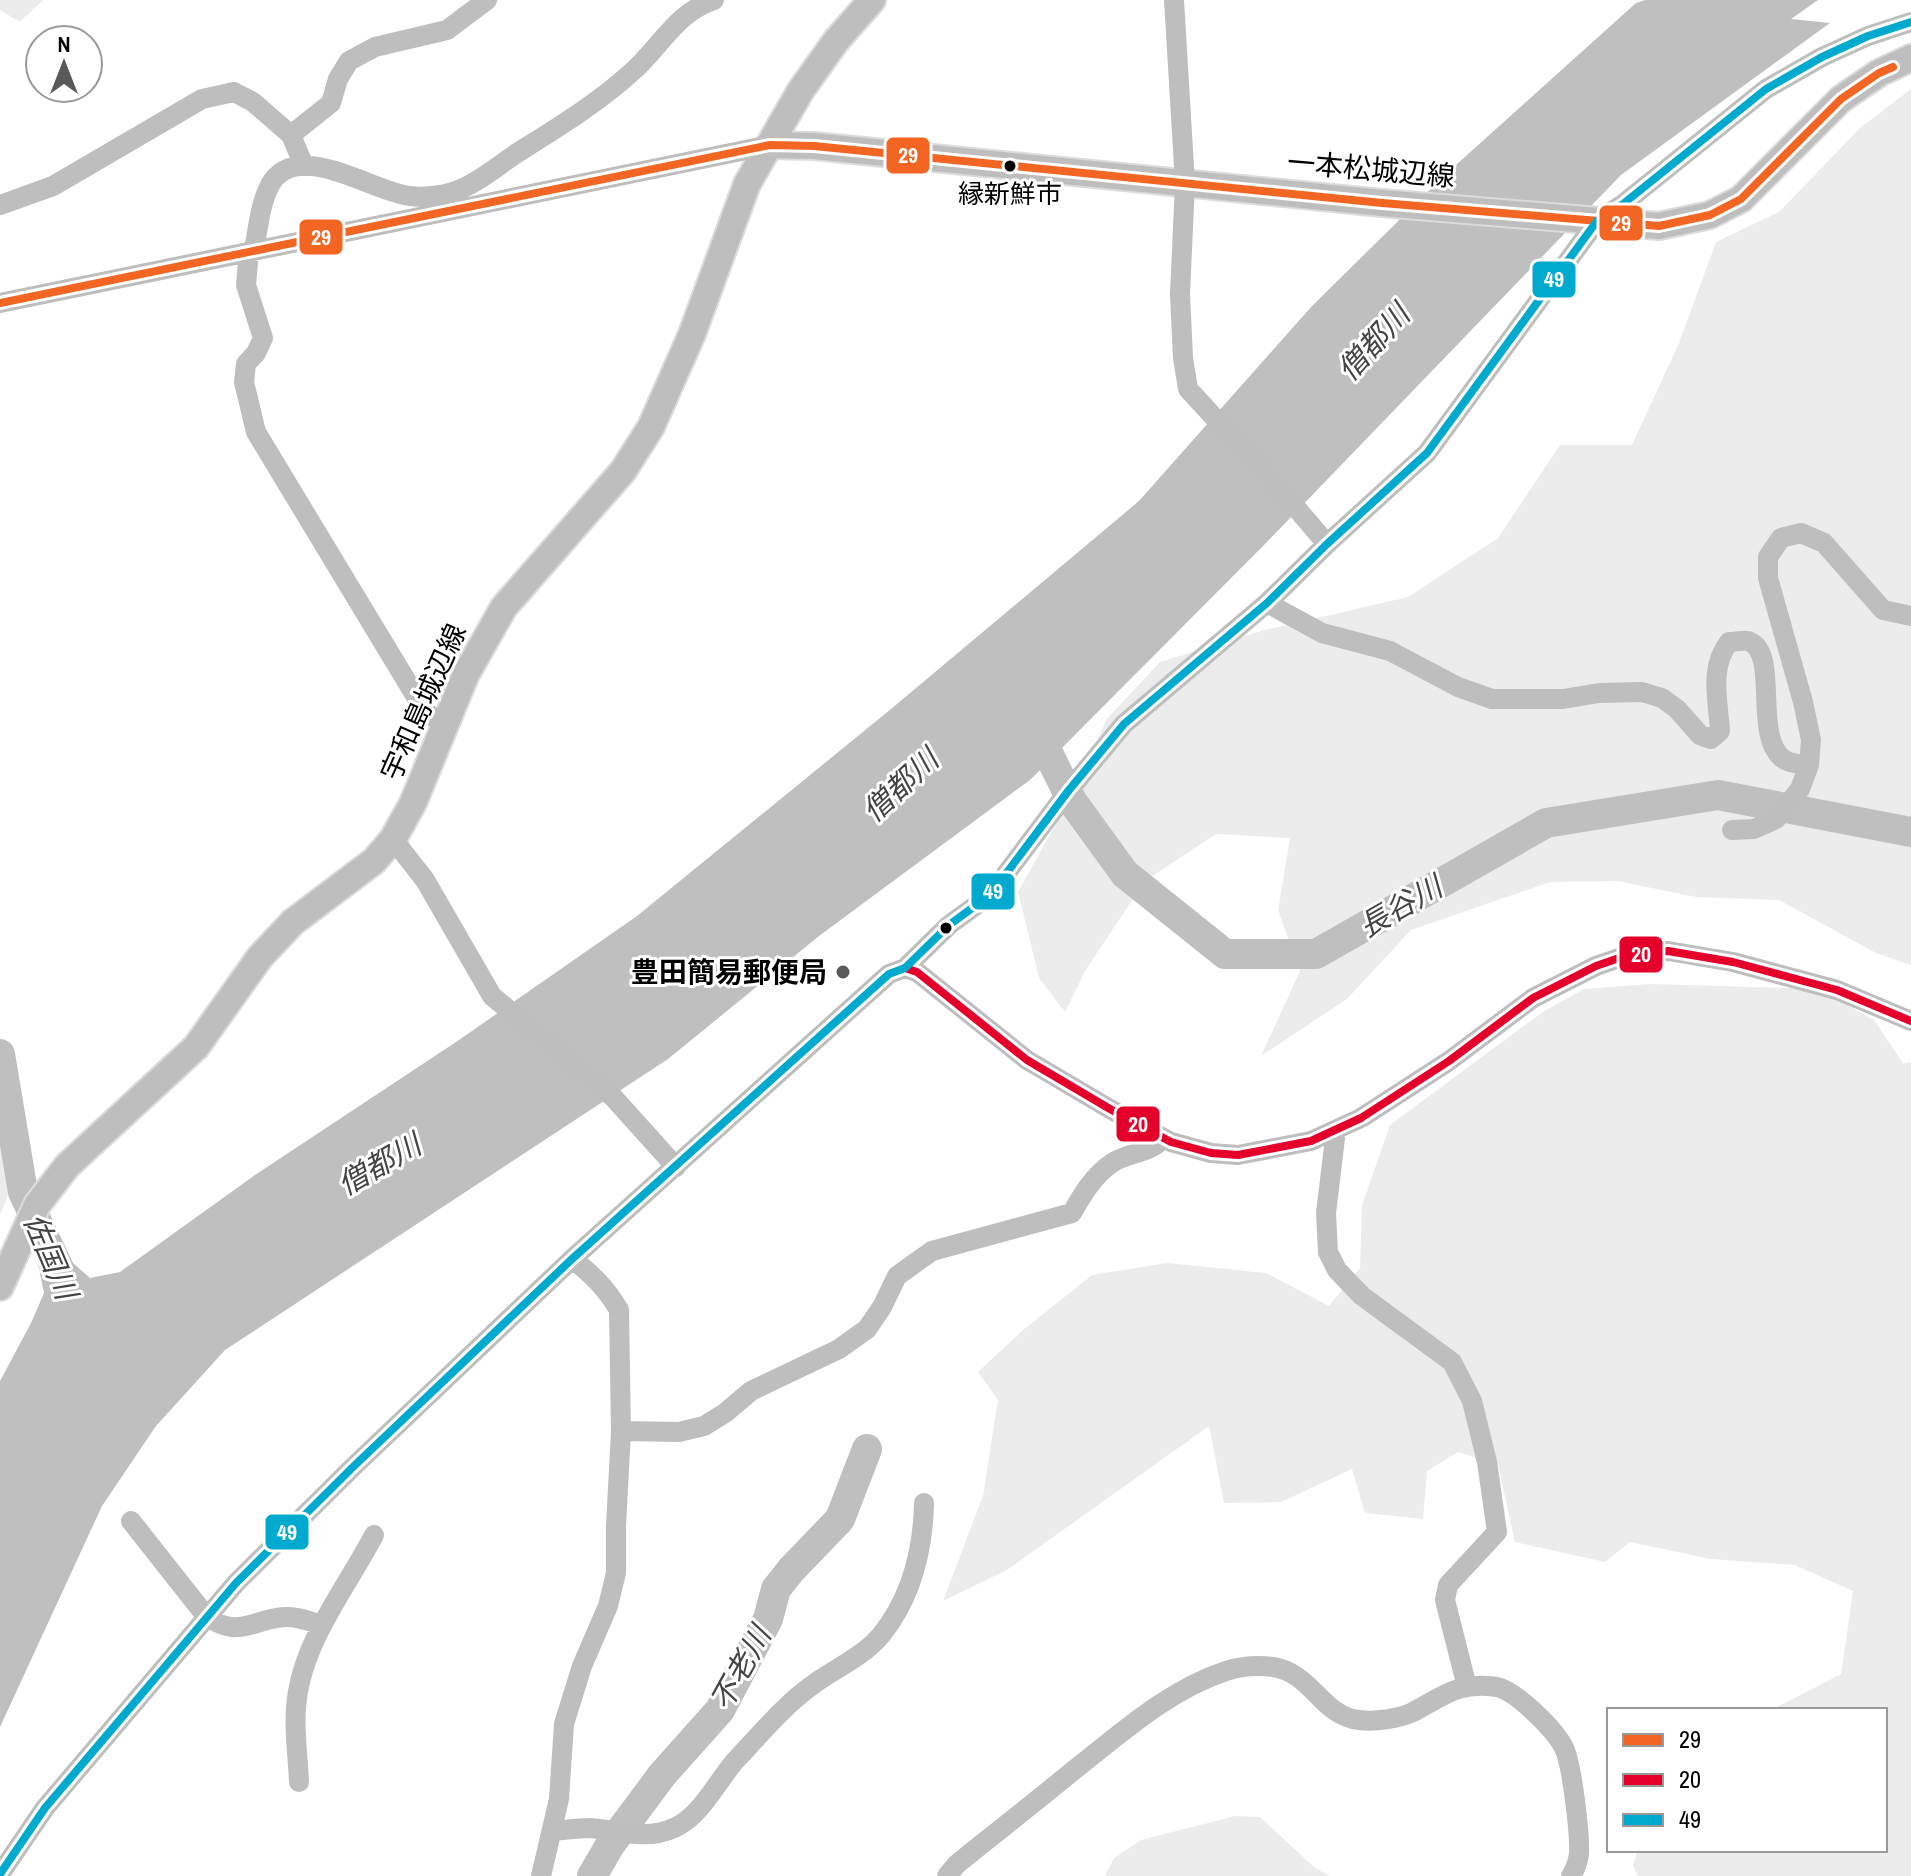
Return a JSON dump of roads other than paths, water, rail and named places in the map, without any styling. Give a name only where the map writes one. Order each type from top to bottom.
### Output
[{"type":"main road","name":"宇和島城辺線","points":[[0,1287],[32,1215],[67,1166],[196,1047],[260,957],[293,922],[374,861],[393,839],[413,803],[466,674],[504,607],[623,471],[651,427],[687,347],[747,184],[809,78],[872,0]]},
{"type":"main road","name":"一本松城辺線","points":[[770,145],[830,148],[1382,203],[1659,226],[1710,215],[1741,199],[1841,99],[1879,73],[1911,58]]},
{"type":"street","points":[[291,135],[331,103],[338,79],[349,61],[375,47],[447,30],[487,0]]},
{"type":"street","points":[[445,724],[428,714],[418,700],[256,432],[244,382],[246,364],[263,338],[246,285],[251,250],[271,184],[282,171],[304,166],[360,178],[408,196],[435,196],[464,188],[606,94],[636,69],[675,24],[702,4],[714,0]]},
{"type":"street","points":[[1174,0],[1185,183],[1180,294],[1188,389],[1327,544]]},
{"type":"street","points":[[0,1874],[45,1808],[206,1616],[354,1466],[572,1259],[889,974],[905,968],[949,925],[990,895],[1069,790],[1124,724],[1267,603],[1427,453],[1597,221],[1623,204],[1766,89],[1822,57],[1868,36],[1911,22]]},
{"type":"street","points":[[0,205],[53,186],[202,99],[234,92],[253,102],[291,135],[304,166]]},
{"type":"street","points":[[0,303],[770,145]]},
{"type":"street","points":[[1732,830],[1754,829],[1776,819],[1800,789],[1809,765],[1811,740],[1803,702],[1768,578],[1768,557],[1781,538],[1801,533],[1824,543],[1883,610],[1911,616]]},
{"type":"street","points":[[1267,603],[1322,633],[1390,651],[1458,687],[1492,699],[1563,699],[1599,693],[1642,692],[1662,698],[1677,709],[1700,735],[1711,739],[1720,731],[1716,679],[1718,656],[1729,642],[1746,641],[1757,647],[1763,662],[1768,724],[1776,751],[1786,761],[1809,765]]},
{"type":"street","points":[[393,839],[425,880],[492,996],[613,1097],[676,1167]]},
{"type":"street","points":[[905,968],[917,972],[1027,1060],[1164,1138],[1211,1153],[1238,1155],[1311,1141],[1336,1130],[1400,1095],[1533,998],[1596,966],[1622,957],[1668,951],[1733,962],[1837,990],[1911,1021]]},
{"type":"street","points":[[1336,1130],[1326,1213],[1328,1252],[1337,1270],[1362,1296],[1452,1362],[1472,1401],[1487,1462],[1497,1532],[1448,1585],[1445,1600],[1467,1687]]},
{"type":"street","points":[[621,1431],[679,1432],[704,1426],[751,1391],[839,1349],[867,1329],[897,1276],[932,1251],[1072,1213],[1084,1190],[1113,1162],[1154,1148],[1164,1138]]},
{"type":"street","points":[[541,1876],[559,1799],[564,1724],[582,1666],[608,1606],[616,1573],[621,1431],[619,1310],[594,1276],[572,1259]]},
{"type":"street","points":[[553,1831],[588,1828],[635,1835],[658,1834],[677,1827],[694,1814],[734,1762],[781,1712],[816,1682],[857,1657],[881,1634],[899,1605],[919,1558],[924,1503]]},
{"type":"street","points":[[131,1521],[206,1616],[221,1626],[242,1626],[284,1617],[300,1618],[321,1625]]},
{"type":"street","points":[[299,1782],[296,1708],[299,1686],[321,1625],[374,1535]]},
{"type":"street","points":[[947,1876],[957,1864],[1139,1717],[1188,1688],[1227,1671],[1254,1666],[1291,1673],[1335,1712],[1357,1720],[1410,1714],[1448,1691],[1467,1687],[1499,1688],[1524,1701],[1564,1747],[1570,1770],[1579,1853],[1571,1876]]},
{"type":"water","name":"僧都川","points":[[1645,0],[1818,0],[1791,19],[1830,23],[1621,175],[1265,544],[1030,780],[819,936],[668,1059],[225,1350],[156,1426],[102,1506],[0,1727],[0,1381],[44,1293],[38,1264],[65,1256],[90,1278],[120,1272],[255,1175],[459,1040],[637,916],[1139,501],[1312,306],[1447,173],[1636,3]]},
{"type":"waterway","name":"長谷川","points":[[1033,723],[1072,801],[1125,874],[1225,954],[1316,954],[1546,823],[1718,795],[1911,832]]},
{"type":"waterway","name":"佐国川","points":[[0,1054],[23,1192],[71,1294]]},
{"type":"waterway","name":"不老川","points":[[592,1876],[610,1845],[662,1775],[720,1710],[768,1619],[776,1589],[840,1519],[867,1449]]},
{"type":"place","name":"縁新鮮市","points":[[1010,166]]},
{"type":"place","name":"豊田簡易郵便局","points":[[843,972]]}]
